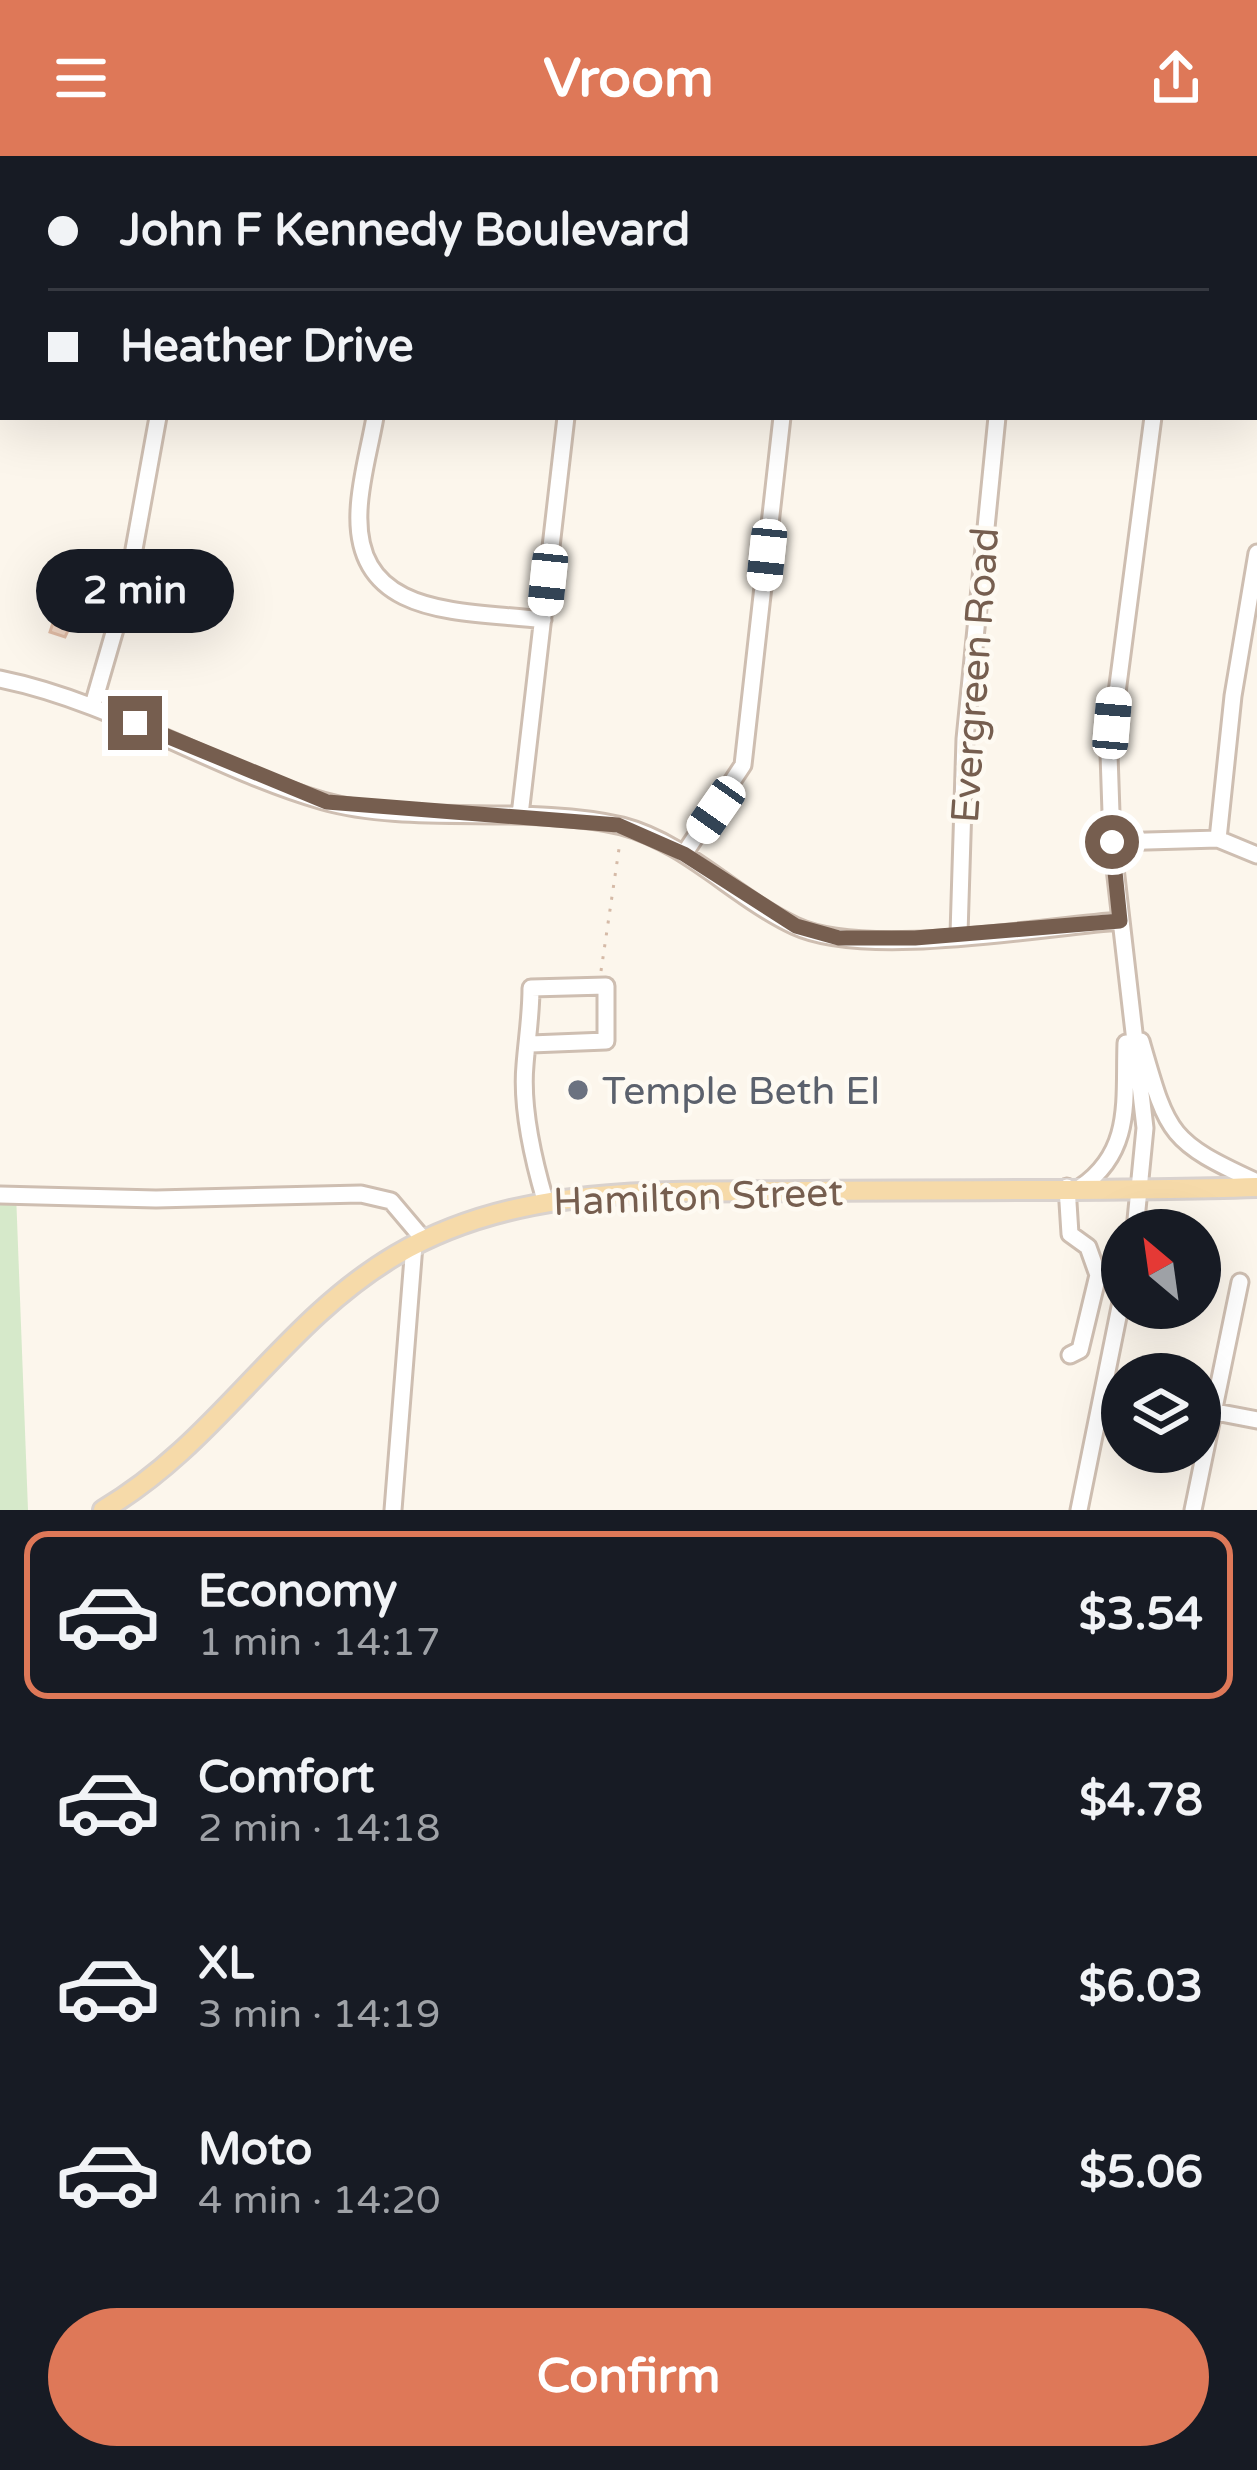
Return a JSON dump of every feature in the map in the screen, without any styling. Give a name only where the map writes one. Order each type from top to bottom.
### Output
[{"type":"main road","name":"Hamilton Street","points":[[103,1510],[185,1453],[324,1307],[419,1243],[482,1216],[545,1200],[1074,1187],[1142,1191],[1257,1184]]},
{"type":"street","points":[[93,705],[128,588],[157,420]]},
{"type":"street","points":[[374,420],[359,510],[362,548],[374,574],[392,594],[425,605],[543,620]]},
{"type":"street","points":[[520,815],[566,420]]},
{"type":"street","points":[[684,854],[742,765],[782,420]]},
{"type":"street","name":"Evergreen Road","points":[[959,934],[965,740],[997,420]]},
{"type":"street","points":[[1139,1209],[1145,1128],[1112,842],[1109,754],[1153,420]]},
{"type":"street","points":[[1218,839],[1233,695],[1257,555]]},
{"type":"street","points":[[0,679],[93,705],[327,802],[618,825],[684,854],[739,893],[814,933],[839,938],[959,934],[1120,921]]},
{"type":"street","points":[[1112,842],[1218,839],[1257,855]]},
{"type":"street","points":[[531,1044],[606,1041],[607,986],[530,988],[527,1097],[534,1160],[545,1200]]},
{"type":"street","points":[[1127,992],[1161,1109],[1177,1137],[1209,1162],[1257,1184]]},
{"type":"street","points":[[1070,1355],[1080,1350],[1089,1330],[1098,1276],[1088,1247],[1070,1234],[1074,1187],[1111,1159],[1123,1136],[1127,992]]},
{"type":"street","points":[[0,1195],[361,1194],[391,1201],[419,1243],[393,1510]]},
{"type":"street","points":[[1221,1356],[1240,1282]]},
{"type":"street","points":[[1079,1510],[1101,1404]]},
{"type":"street","points":[[1221,1413],[1257,1420]]},
{"type":"street","points":[[1193,1510],[1198,1473]]},
{"type":"path","points":[[599,984],[620,842]]},
{"type":"green space","points":[[0,1191],[16,1193],[28,1510],[0,1510]]},
{"type":"building","points":[[61,598],[80,605],[65,637],[50,632]]},
{"type":"place","name":"Temple Beth El","points":[[578,1090]]},
{"type":"route","points":[[135,723],[327,802],[520,815],[638,831],[684,854],[796,926],[839,938],[915,938],[1120,921],[1112,842]]}]
